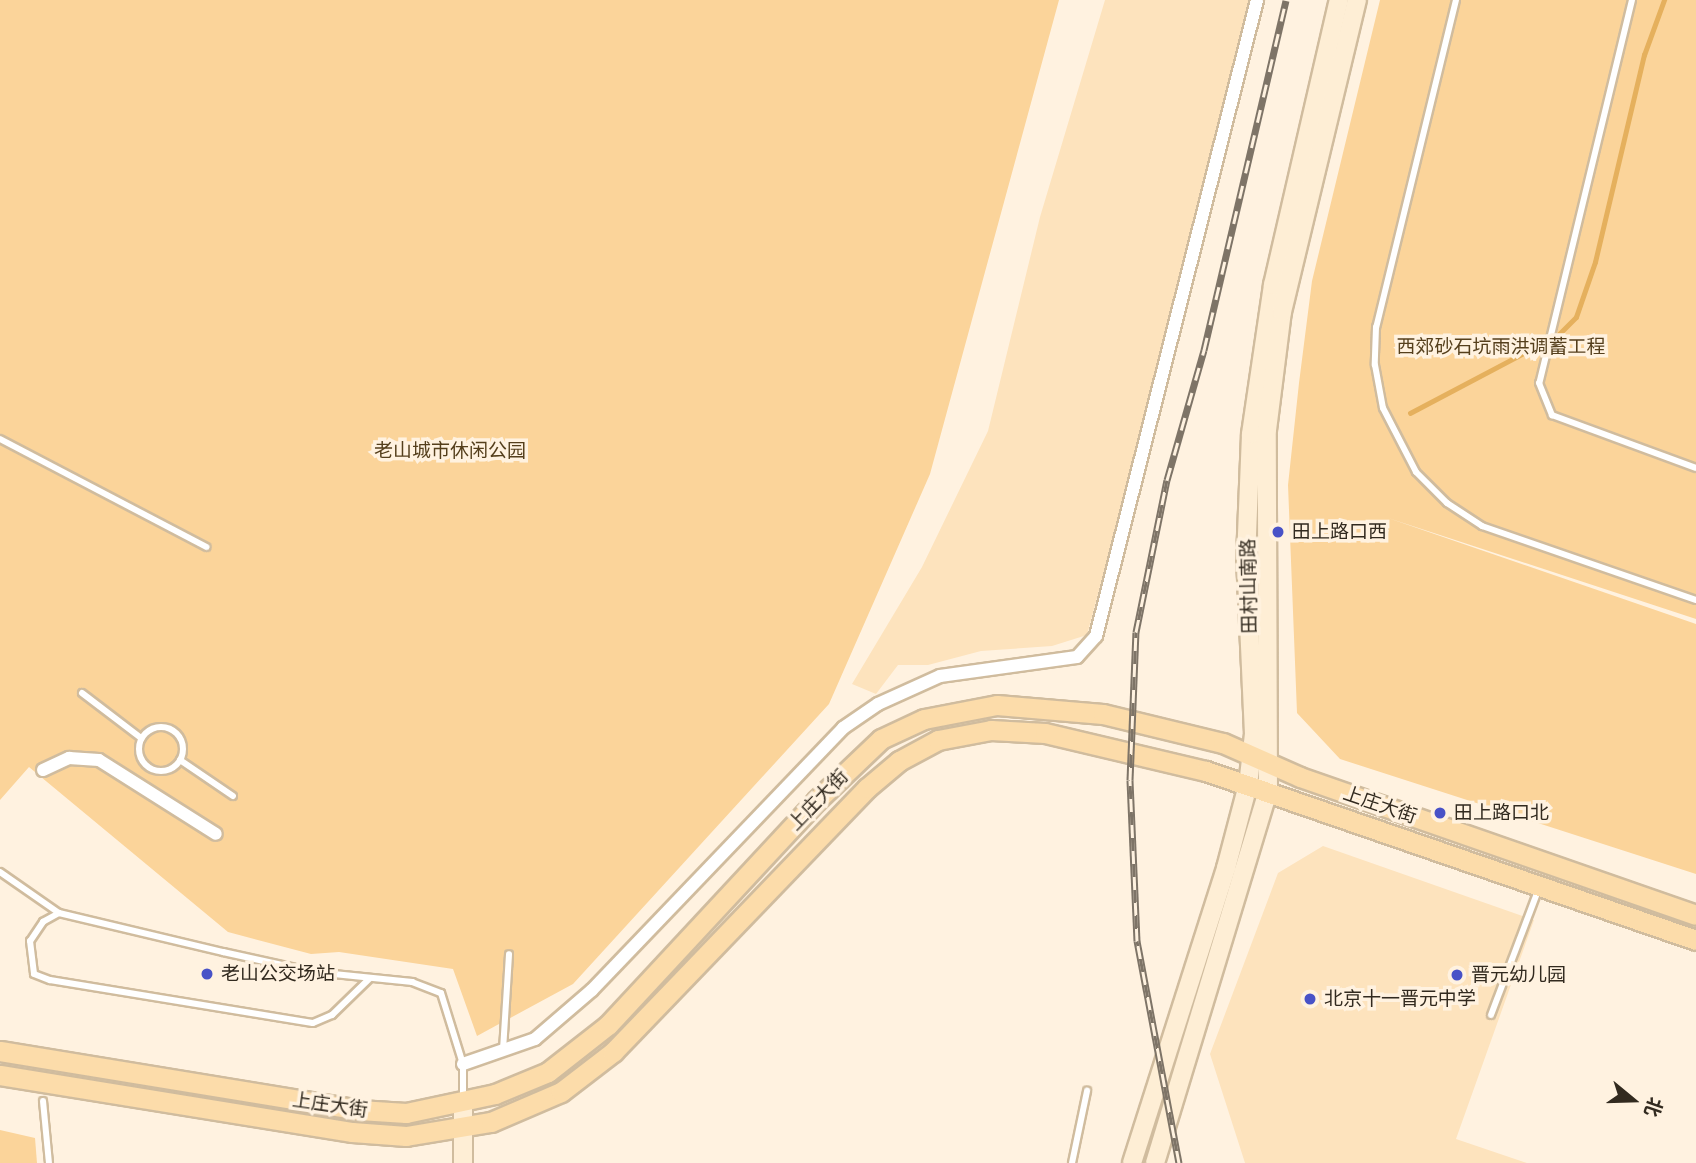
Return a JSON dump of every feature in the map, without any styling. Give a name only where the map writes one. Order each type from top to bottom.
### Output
[{"type":"main road","name":"田村山南路","points":[[1132,1163],[1226,868],[1248,785],[1251,758],[1246,559],[1251,434],[1273,285],[1339,0]]},
{"type":"main road","name":"田村山南路","points":[[1155,1163],[1268,792],[1267,430],[1282,312],[1357,0]]},
{"type":"main road","name":"上庄大街","points":[[0,1051],[359,1110],[407,1113],[495,1094],[573,1056],[608,1026],[841,775],[881,739],[924,719],[997,705],[1103,714],[1223,743],[1270,766],[1696,915]]},
{"type":"main road","name":"上庄大街","points":[[0,1075],[352,1132],[407,1136],[462,1129],[531,1107],[584,1077],[647,1019],[867,788],[899,761],[938,740],[991,730],[1045,733],[1248,785],[1696,940]]},
{"type":"main road","points":[[463,1103],[463,1163]]},
{"type":"street","points":[[463,1064],[535,1039],[592,990],[843,728],[878,704],[940,676],[1077,657],[1096,636],[1257,0]]},
{"type":"street","points":[[43,770],[69,758],[99,760],[216,834]]},
{"type":"lane","points":[[1456,0],[1376,327],[1375,365],[1383,408],[1416,472],[1447,503],[1482,526],[1696,600]]},
{"type":"lane","points":[[1632,0],[1539,383],[1552,415],[1696,468]]},
{"type":"lane","points":[[0,439],[207,547]]},
{"type":"lane","points":[[82,693],[141,738]]},
{"type":"lane","points":[[153,729],[175,732],[183,745],[180,760],[163,772],[150,769],[138,752],[141,738],[153,729]]},
{"type":"lane","points":[[180,760],[233,796]]},
{"type":"lane","points":[[0,873],[59,913],[223,952],[369,979],[412,982],[442,993],[463,1064],[463,1103]]},
{"type":"lane","points":[[1491,1015],[1539,886]]},
{"type":"lane","points":[[59,913],[43,922],[30,942],[34,974],[50,980],[313,1023],[332,1014],[369,979]]},
{"type":"lane","points":[[503,1050],[509,954]]},
{"type":"lane","points":[[1072,1163],[1087,1091]]},
{"type":"lane","points":[[43,1101],[49,1163]]},
{"type":"shaded area","points":[[1105,0],[1257,0],[1087,635],[1052,646],[981,651],[928,665],[898,665],[876,694],[852,684],[922,567],[988,431],[1040,217]]},
{"type":"shaded area","name":"北京十一晋元中学","points":[[1323,846],[1534,920],[1456,1139],[1527,1163],[1245,1163],[1210,1054],[1278,873]]},
{"type":"green space","name":"老山城市休闲公园","points":[[0,0],[1059,0],[930,474],[829,704],[573,984],[477,1036],[453,969],[339,952],[311,954],[228,932],[29,767],[0,800]]},
{"type":"green space","name":"西郊砂石坑雨洪调蓄工程","points":[[1380,0],[1696,0],[1696,619],[1388,518],[1696,624],[1696,874],[1340,759],[1297,713],[1288,485],[1299,383],[1312,281]]},
{"type":"green space","points":[[0,1130],[35,1138],[37,1163],[0,1163]]},
{"type":"waterway","points":[[1410,413],[1558,335],[1576,317],[1595,262],[1644,55],[1664,0]]},
{"type":"railway","points":[[1179,1163],[1137,941],[1130,780],[1136,632],[1167,480],[1204,350],[1286,0]]},
{"type":"place","name":"田上路口西","points":[[1278,532]]},
{"type":"place","name":"田上路口北","points":[[1440,813]]},
{"type":"place","name":"老山公交场站","points":[[207,974]]},
{"type":"place","name":"晋元幼儿园","points":[[1457,975]]},
{"type":"place","name":"北京十一晋元中学","points":[[1310,999]]}]
